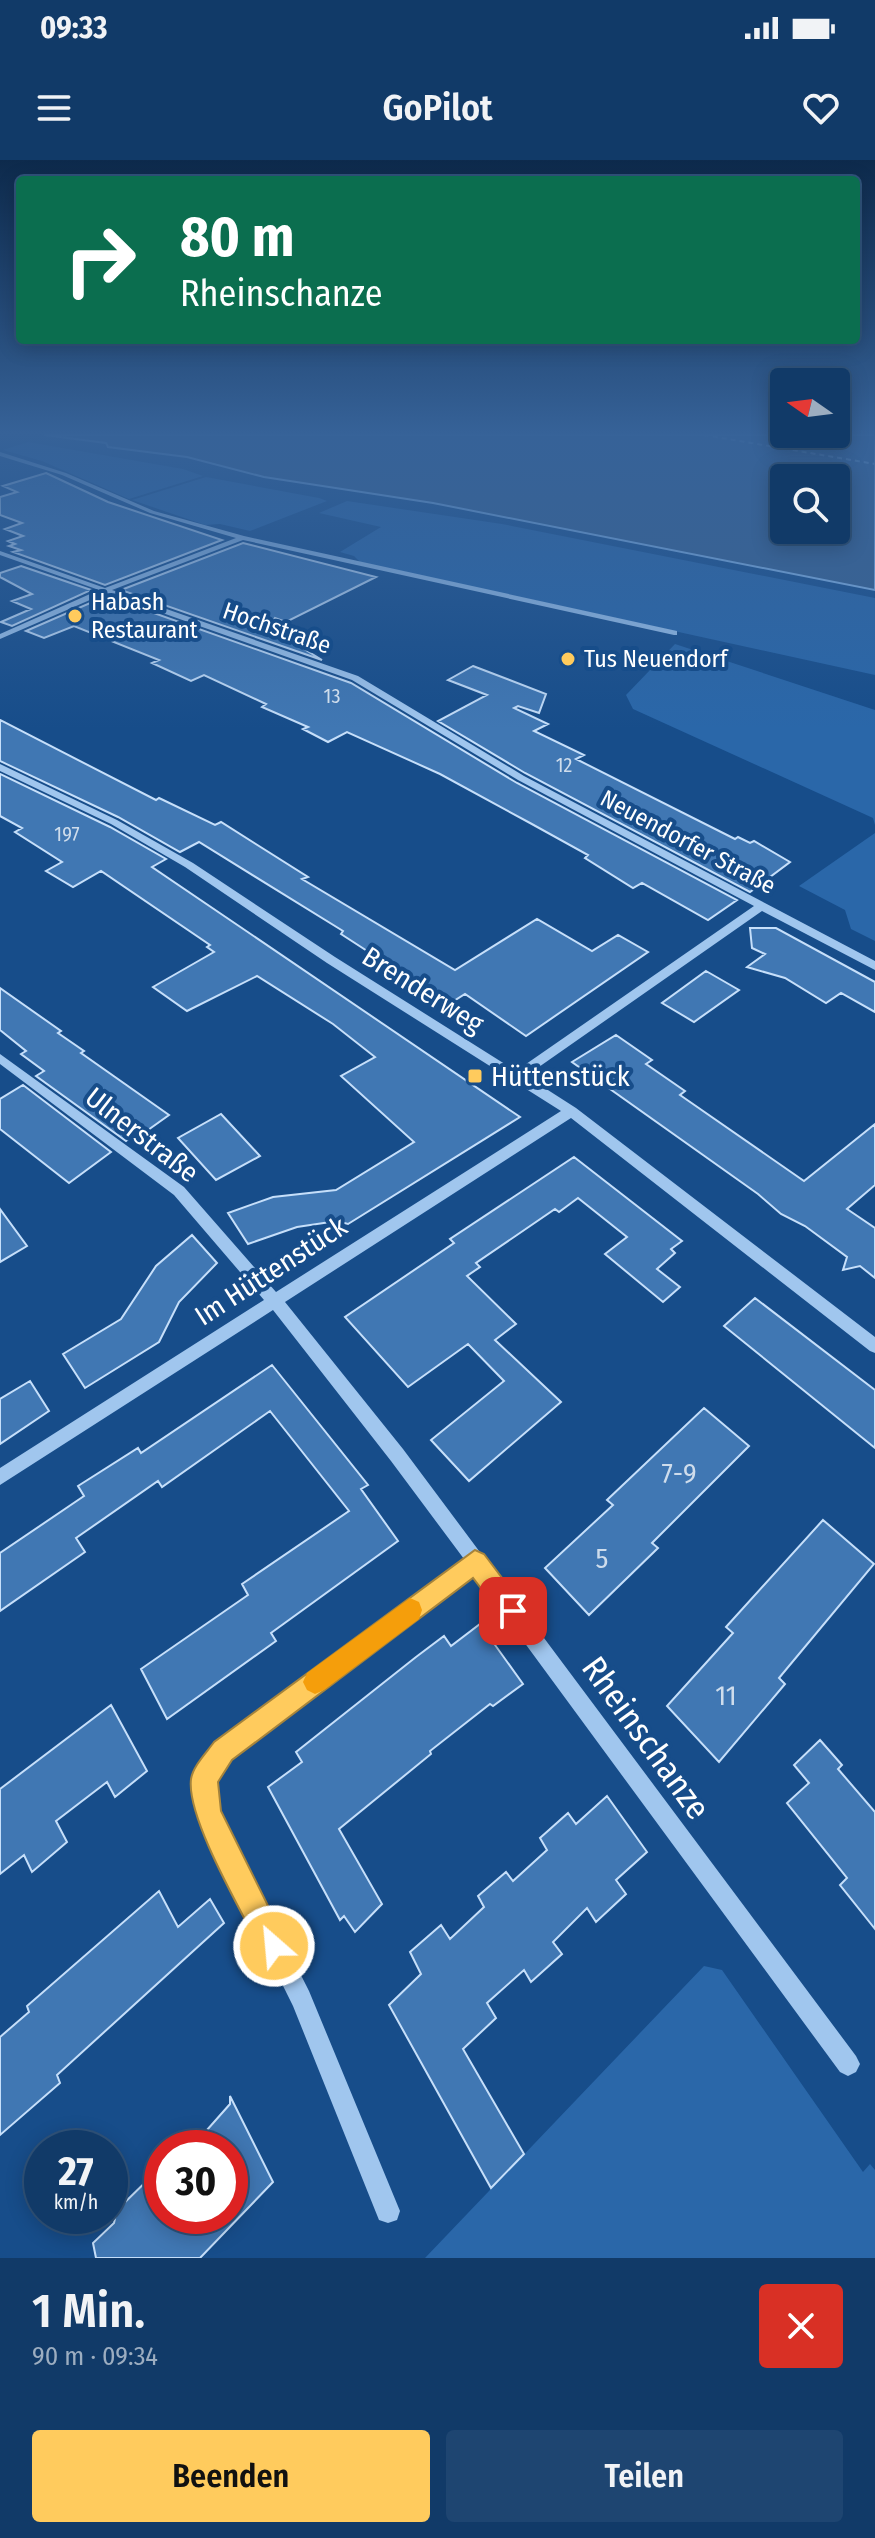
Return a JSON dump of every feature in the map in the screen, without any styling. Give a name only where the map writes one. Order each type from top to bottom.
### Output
[{"type":"street","points":[[225,533],[674,633]]},
{"type":"street","points":[[0,637],[106,590],[243,538]]},
{"type":"street","name":"Hochstraße","points":[[0,553],[355,678],[483,755]]},
{"type":"street","name":"Neuendorfer Straße","points":[[483,755],[583,813],[875,966]]},
{"type":"street","name":"Brenderweg","points":[[0,767],[114,822],[189,865],[571,1111],[875,1346]]},
{"type":"street","points":[[516,1077],[762,906]]},
{"type":"street","name":"Ulnerstraße","points":[[0,1058],[179,1191],[274,1300]]},
{"type":"street","name":"Im Hüttenstück","points":[[0,1477],[571,1111]]},
{"type":"street","name":"Rheinschanze","points":[[274,1300],[475,1562],[848,2064]]},
{"type":"street","points":[[388,2211],[301,1999],[208,1813],[204,1779],[223,1751],[475,1562]]},
{"type":"shaded area","points":[[371,533],[547,533],[875,598],[875,675],[360,562],[354,556],[340,552]]},
{"type":"shaded area","points":[[585,533],[770,533],[770,544],[850,544],[850,533],[875,533],[875,590]]},
{"type":"shaded area","points":[[675,644],[875,710],[875,825],[873,818],[633,709],[626,695]]},
{"type":"shaded area","points":[[875,833],[875,941],[851,929],[845,910],[799,886]]},
{"type":"shaded area","points":[[704,1966],[722,1970],[863,2172],[870,2164],[875,2170],[875,2258],[425,2258]]},
{"type":"building","points":[[15,533],[201,533],[222,540],[105,585],[13,552],[21,550],[9,546],[15,544],[8,541],[23,536]]},
{"type":"building","points":[[243,543],[376,577],[286,622],[275,618],[270,628],[322,660],[121,590]]},
{"type":"building","points":[[21,566],[91,590],[12,626],[1,622],[31,609],[12,601],[32,594],[0,577],[0,573]]},
{"type":"building","points":[[106,596],[351,683],[517,783],[737,900],[708,920],[642,883],[633,888],[585,858],[588,855],[530,823],[440,774],[347,732],[328,742],[303,729],[308,727],[262,707],[266,704],[204,675],[191,681],[152,663],[159,660],[74,626],[44,638],[26,631]]},
{"type":"building","points":[[473,666],[546,694],[539,713],[518,706],[514,708],[548,724],[534,731],[584,755],[576,759],[735,839],[738,837],[750,843],[754,841],[790,862],[750,892],[525,773],[438,721],[487,695],[448,680]]},
{"type":"building","points":[[0,720],[156,800],[159,798],[215,825],[221,822],[308,877],[302,879],[455,970],[537,919],[592,951],[618,935],[648,952],[526,1036],[465,994],[449,1004],[341,934],[343,931],[199,842],[180,852],[118,817],[0,761]]},
{"type":"building","points":[[0,774],[110,827],[166,859],[152,867],[520,1117],[348,1224],[337,1221],[297,1227],[248,1244],[228,1213],[273,1197],[336,1190],[414,1142],[341,1076],[375,1057],[333,1024],[257,976],[187,1011],[153,987],[214,952],[207,947],[210,945],[101,871],[73,887],[46,871],[62,862],[15,832],[22,828],[0,816]]},
{"type":"building","points":[[750,928],[776,928],[875,982],[875,1012],[841,993],[826,1003],[785,978],[747,967],[765,954],[752,948]]},
{"type":"building","points":[[706,971],[739,990],[694,1022],[662,1003]]},
{"type":"building","points":[[0,988],[61,1031],[58,1033],[84,1051],[81,1053],[169,1115],[134,1140],[131,1137],[126,1141],[36,1076],[44,1071],[21,1054],[26,1051],[0,1030]]},
{"type":"building","points":[[616,1035],[652,1060],[646,1064],[685,1091],[680,1095],[804,1181],[875,1124],[875,1185],[847,1209],[875,1228],[875,1278],[860,1266],[843,1270],[847,1257],[805,1226],[781,1214],[758,1194],[572,1062]]},
{"type":"building","points":[[23,1085],[111,1152],[69,1183],[0,1129],[0,1099]]},
{"type":"building","points":[[221,1114],[260,1156],[216,1180],[178,1138]]},
{"type":"building","points":[[574,1157],[682,1241],[671,1249],[675,1253],[657,1269],[680,1287],[663,1302],[605,1254],[627,1237],[578,1198],[559,1212],[555,1209],[476,1263],[480,1267],[467,1276],[516,1324],[495,1340],[561,1402],[469,1481],[431,1440],[504,1381],[468,1344],[408,1387],[345,1317],[454,1243],[450,1239]]},
{"type":"building","points":[[0,1209],[27,1246],[0,1262]]},
{"type":"building","points":[[192,1235],[217,1263],[179,1302],[159,1342],[85,1388],[63,1354],[121,1319],[156,1266]]},
{"type":"building","points":[[755,1298],[875,1390],[875,1448],[724,1326]]},
{"type":"building","points":[[272,1365],[368,1485],[361,1489],[398,1541],[271,1633],[276,1641],[167,1719],[141,1669],[248,1595],[242,1584],[349,1511],[270,1411],[162,1487],[158,1481],[76,1538],[85,1552],[0,1611],[0,1553],[84,1496],[78,1486],[138,1448],[141,1453]]},
{"type":"building","points":[[30,1381],[49,1411],[0,1444],[0,1399]]},
{"type":"building","points":[[704,1408],[749,1446],[652,1543],[658,1548],[589,1615],[545,1568],[613,1505],[607,1500]]},
{"type":"building","points":[[823,1520],[874,1564],[779,1678],[785,1684],[719,1762],[667,1706],[733,1633],[726,1627]]},
{"type":"building","points":[[480,1624],[523,1684],[493,1706],[490,1704],[430,1751],[431,1754],[339,1829],[382,1904],[355,1932],[344,1916],[340,1920],[268,1787],[302,1762],[296,1752],[416,1657],[444,1636],[451,1646]]},
{"type":"building","points":[[111,1705],[147,1771],[115,1797],[107,1782],[56,1821],[67,1842],[32,1872],[24,1855],[0,1874],[0,1789]]},
{"type":"building","points":[[820,1740],[842,1765],[838,1769],[875,1812],[875,1929],[840,1885],[847,1878],[787,1803],[809,1783],[794,1765]]},
{"type":"building","points":[[607,1796],[647,1852],[616,1880],[626,1894],[596,1922],[587,1908],[553,1942],[562,1954],[531,1982],[524,1970],[487,2003],[496,2018],[463,2049],[524,2154],[491,2188],[389,2005],[421,1974],[410,1952],[441,1925],[450,1939],[484,1907],[478,1896],[506,1872],[513,1881],[547,1850],[540,1838],[568,1813],[576,1824]]},
{"type":"building","points":[[159,1891],[178,1927],[210,1899],[224,1923],[57,2075],[60,2083],[0,2135],[0,2037],[29,2012],[27,2006]]},
{"type":"building","points":[[230,2096],[247,2130],[207,2130],[230,2104]]},
{"type":"building","points":[[248,2132],[273,2182],[248,2208]]},
{"type":"building","points":[[144,2184],[144,2234],[223,2234],[200,2258],[96,2258],[93,2243],[102,2234],[128,2234],[128,2199]]},
{"type":"slow traffic","points":[[315,1682],[410,1610]]},
{"type":"place","name":"Habash Restaurant","points":[[75,616]]},
{"type":"place","name":"Tus Neuendorf","points":[[568,659]]},
{"type":"place","name":"Hüttenstück","points":[[475,1076]]},
{"type":"route","points":[[274,1946],[208,1813],[204,1779],[223,1751],[475,1562],[513,1611]]}]
